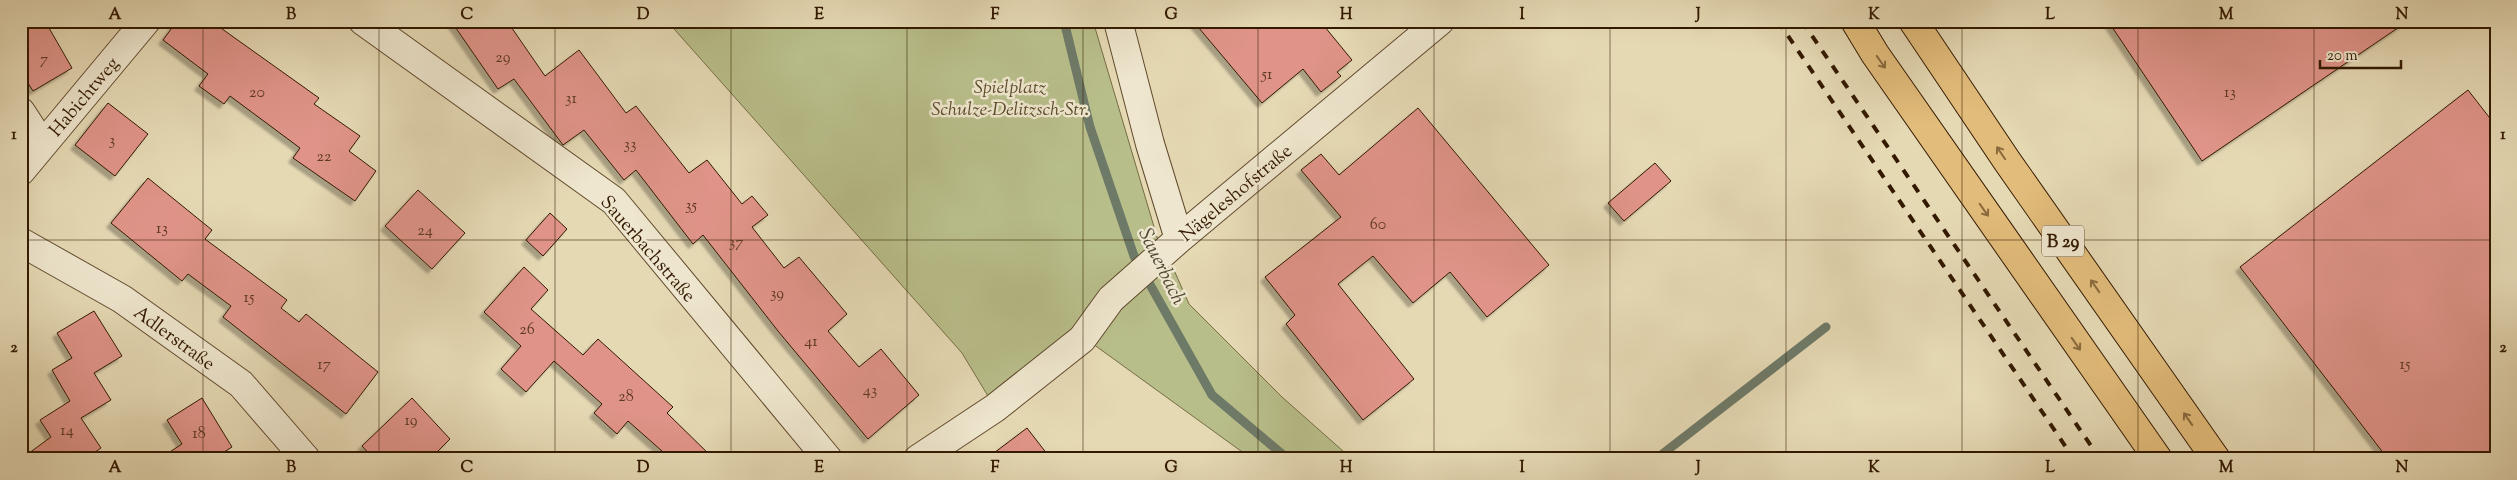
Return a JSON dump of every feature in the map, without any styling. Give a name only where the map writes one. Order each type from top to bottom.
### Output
[{"type":"highway","name":"B 29","points":[[1855,21],[1915,112],[2158,459]]},
{"type":"highway","name":"B 29","points":[[1913,21],[2007,161],[2216,459]]},
{"type":"street","name":"Habichtweg","points":[[21,171],[146,21]]},
{"type":"street","name":"Sauerbachstraße","points":[[363,21],[614,201],[828,459]]},
{"type":"street","points":[[1118,21],[1150,144],[1172,246]]},
{"type":"street","name":"Nägeleshofstraße","points":[[918,459],[995,408],[1082,339],[1116,296],[1172,246],[1440,21]]},
{"type":"street","points":[[21,112],[42,144]]},
{"type":"street","name":"Adlerstraße","points":[[21,242],[122,299],[241,384],[306,459]]},
{"type":"green space","name":"Spielplatz Schulze-Delitzsch-Str.","points":[[667,21],[1093,21],[1160,247],[1077,334],[991,401],[962,353]]},
{"type":"green space","points":[[1166,252],[1189,304],[1282,397],[1352,459],[1252,459],[1093,344]]},
{"type":"building","points":[[21,21],[45,21],[72,68],[33,91],[21,72]]},
{"type":"building","points":[[177,21],[211,21],[319,98],[314,104],[360,136],[349,151],[376,171],[355,201],[293,158],[300,148],[230,96],[224,104],[199,86],[208,74],[163,40]]},
{"type":"building","points":[[451,21],[507,21],[545,76],[579,50],[626,113],[636,106],[689,173],[707,160],[742,204],[752,196],[768,215],[752,227],[784,268],[799,257],[847,314],[828,331],[859,367],[881,349],[919,395],[868,439],[778,331],[703,235],[693,244],[636,170],[624,180],[584,130],[563,145],[514,79],[498,89]]},
{"type":"building","points":[[1193,21],[1320,21],[1352,60],[1337,72],[1341,76],[1321,92],[1303,69],[1262,103]]},
{"type":"building","points":[[2108,21],[2408,21],[2202,161]]},
{"type":"building","points":[[2468,90],[2496,126],[2496,459],[2388,459],[2240,267]]},
{"type":"building","points":[[108,103],[148,134],[115,176],[75,145]]},
{"type":"building","points":[[1418,108],[1549,265],[1487,317],[1450,272],[1413,303],[1373,256],[1338,284],[1414,379],[1363,420],[1286,324],[1295,315],[1265,277],[1341,217],[1301,170],[1321,154],[1339,175]]},
{"type":"building","points":[[1655,163],[1671,181],[1624,221],[1608,203]]},
{"type":"building","points":[[148,178],[212,230],[205,239],[287,300],[281,308],[299,322],[306,314],[378,372],[346,414],[223,317],[231,306],[188,274],[182,281],[111,223]]},
{"type":"building","points":[[418,190],[465,233],[432,269],[385,226]]},
{"type":"building","points":[[550,213],[567,229],[543,256],[526,240]]},
{"type":"building","points":[[524,267],[548,290],[531,309],[583,355],[598,339],[673,407],[667,413],[714,459],[671,459],[628,421],[617,434],[594,413],[602,404],[554,361],[526,392],[501,369],[521,346],[484,312]]},
{"type":"building","points":[[94,311],[122,356],[94,373],[111,400],[81,418],[101,448],[85,459],[21,459],[51,437],[40,420],[70,401],[52,370],[72,358],[57,333]]},
{"type":"building","points":[[202,398],[232,447],[213,459],[159,459],[182,444],[167,420]]},
{"type":"building","points":[[412,398],[450,439],[430,459],[374,459],[362,446]]},
{"type":"building","points":[[1027,428],[1051,459],[986,459]]},
{"type":"waterway","name":"Sauerbach","points":[[1064,21],[1090,127],[1134,256],[1212,395],[1288,459]]},
{"type":"waterway","points":[[1656,459],[1826,327]]},
{"type":"railway","points":[[1778,21],[2074,459]]},
{"type":"railway","points":[[1802,21],[2100,459]]}]
